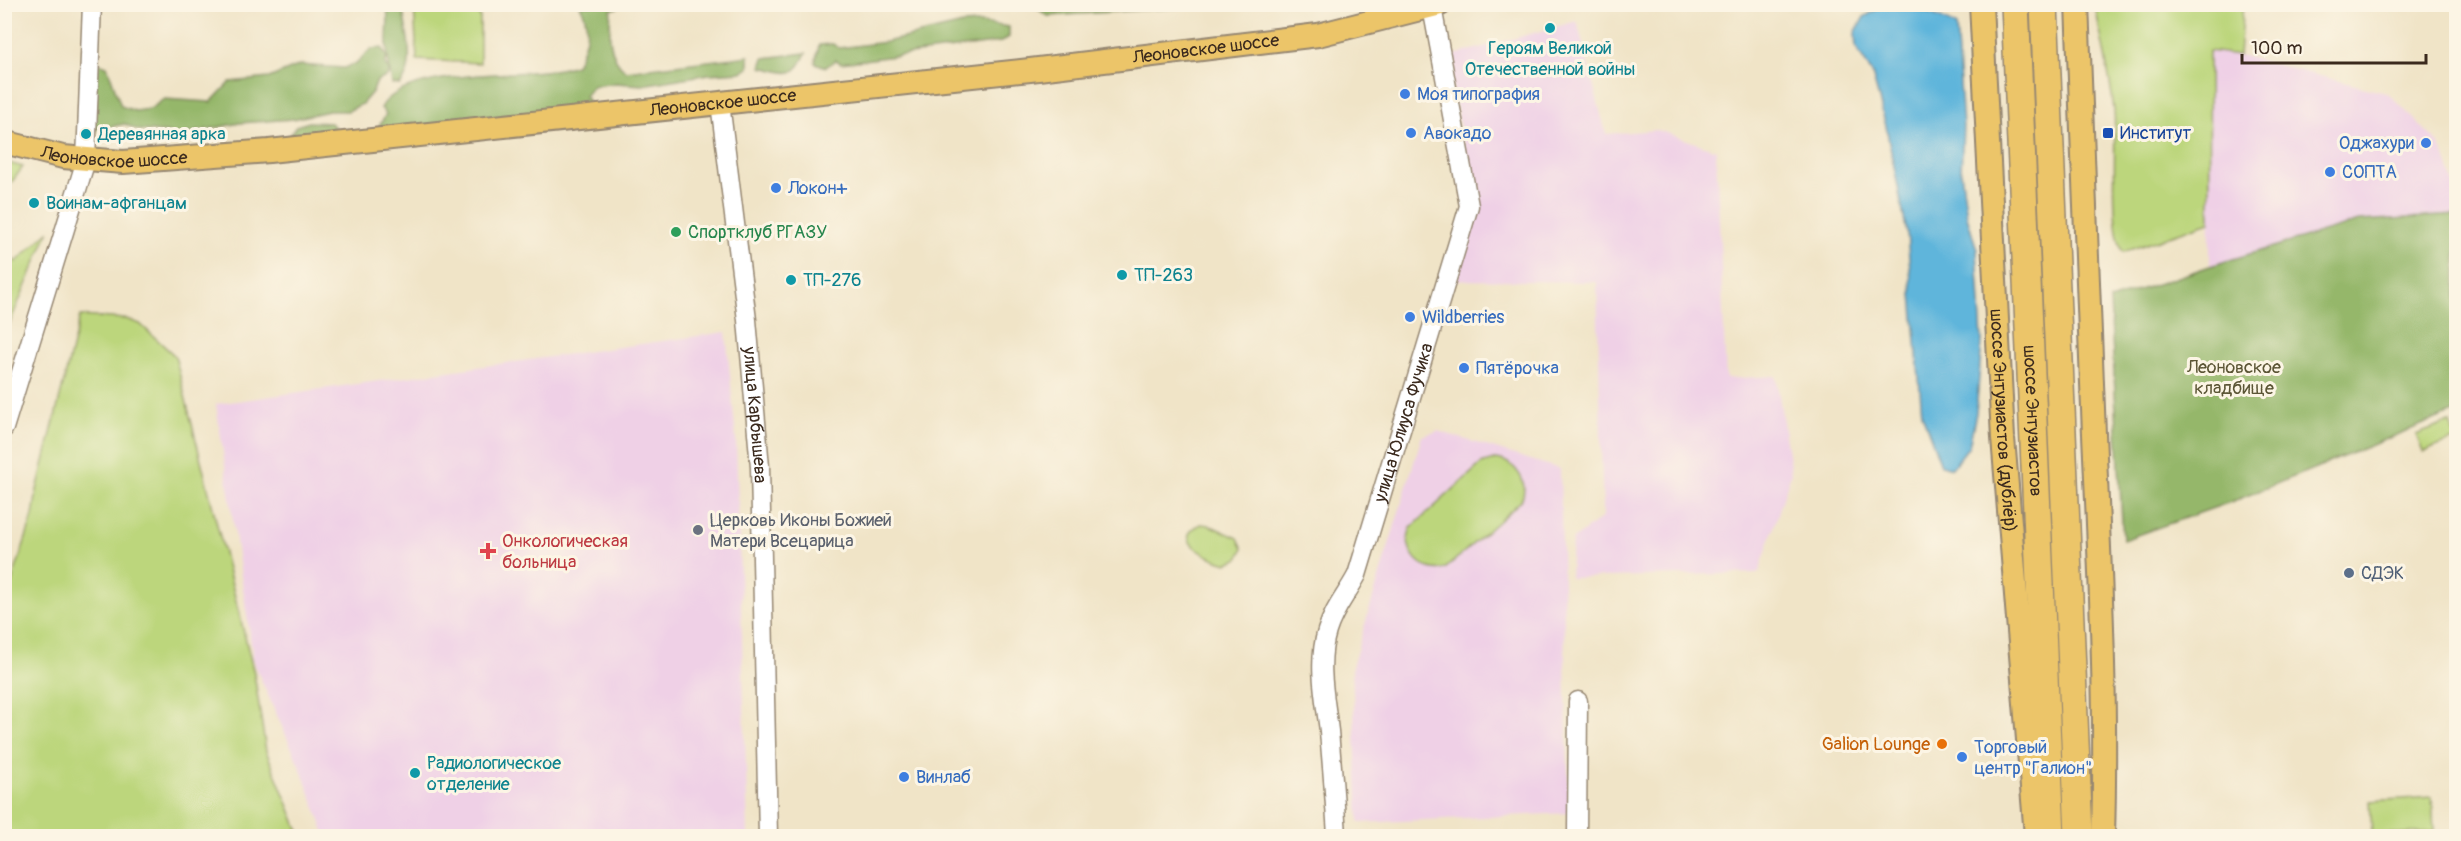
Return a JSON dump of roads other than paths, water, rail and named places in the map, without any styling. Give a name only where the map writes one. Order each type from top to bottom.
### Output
[{"type":"highway","name":"шоссе Энтузиастов","points":[[2015,4],[2051,837]]},
{"type":"highway","name":"шоссе Энтузиастов","points":[[2044,4],[2079,837]]},
{"type":"main road","name":"шоссе Энтузиастов (дублёр)","points":[[1981,4],[2003,438],[2036,837]]},
{"type":"main road","points":[[2077,4],[2103,630],[2105,765],[2103,837]]},
{"type":"main road","name":"Леоновское шоссе","points":[[4,142],[48,154],[86,160],[123,162],[203,157],[1030,70],[1318,35],[1436,6]]},
{"type":"street","points":[[4,428],[86,160],[92,4]]},
{"type":"street","name":"улица Юлиуса Фучика","points":[[1337,837],[1323,689],[1322,659],[1326,633],[1334,609],[1348,592],[1357,575],[1469,206],[1436,6]]},
{"type":"street","name":"улица Карбышева","points":[[720,103],[747,320],[760,468],[768,837]]},
{"type":"street","points":[[1577,837],[1578,701]]},
{"type":"water","points":[[1881,7],[1929,13],[1956,26],[1963,126],[1961,172],[1967,216],[1977,250],[1982,341],[1976,413],[1969,446],[1952,468],[1941,465],[1922,414],[1907,233],[1886,126],[1872,73],[1856,48],[1855,33],[1864,17]]},
{"type":"place","name":"Героям Великой Отечественной войны","points":[[1550,28]]},
{"type":"place","name":"Моя типография","points":[[1405,94]]},
{"type":"place","name":"Авокадо","points":[[1411,133]]},
{"type":"place","name":"Институт","points":[[2108,133]]},
{"type":"place","name":"Деревянная арка","points":[[86,134]]},
{"type":"place","name":"Оджахури","points":[[2426,143]]},
{"type":"place","name":"СОПТА","points":[[2330,172]]},
{"type":"place","name":"Локон+","points":[[776,188]]},
{"type":"place","name":"Воинам-афганцам","points":[[34,203]]},
{"type":"place","name":"Спортклуб РГАЗУ","points":[[676,232]]},
{"type":"place","name":"ТП-263","points":[[1122,275]]},
{"type":"place","name":"ТП-276","points":[[791,280]]},
{"type":"place","name":"Wildberries","points":[[1410,317]]},
{"type":"place","name":"Пятёрочка","points":[[1464,368]]},
{"type":"place","name":"Церковь Иконы Божией Матери Всецарица","points":[[698,530]]},
{"type":"place","name":"Онкологическая больница","points":[[488,551]]},
{"type":"place","name":"СДЭК","points":[[2349,573]]},
{"type":"place","name":"Galion Lounge","points":[[1942,744]]},
{"type":"place","name":"Торговый центр \"Галион\"","points":[[1962,757]]},
{"type":"place","name":"Радиологическое отделение","points":[[415,773]]},
{"type":"place","name":"Винлаб","points":[[904,777]]},
{"type":"park label","name":"Леоновское кладбище","points":[[2234,377]]}]
